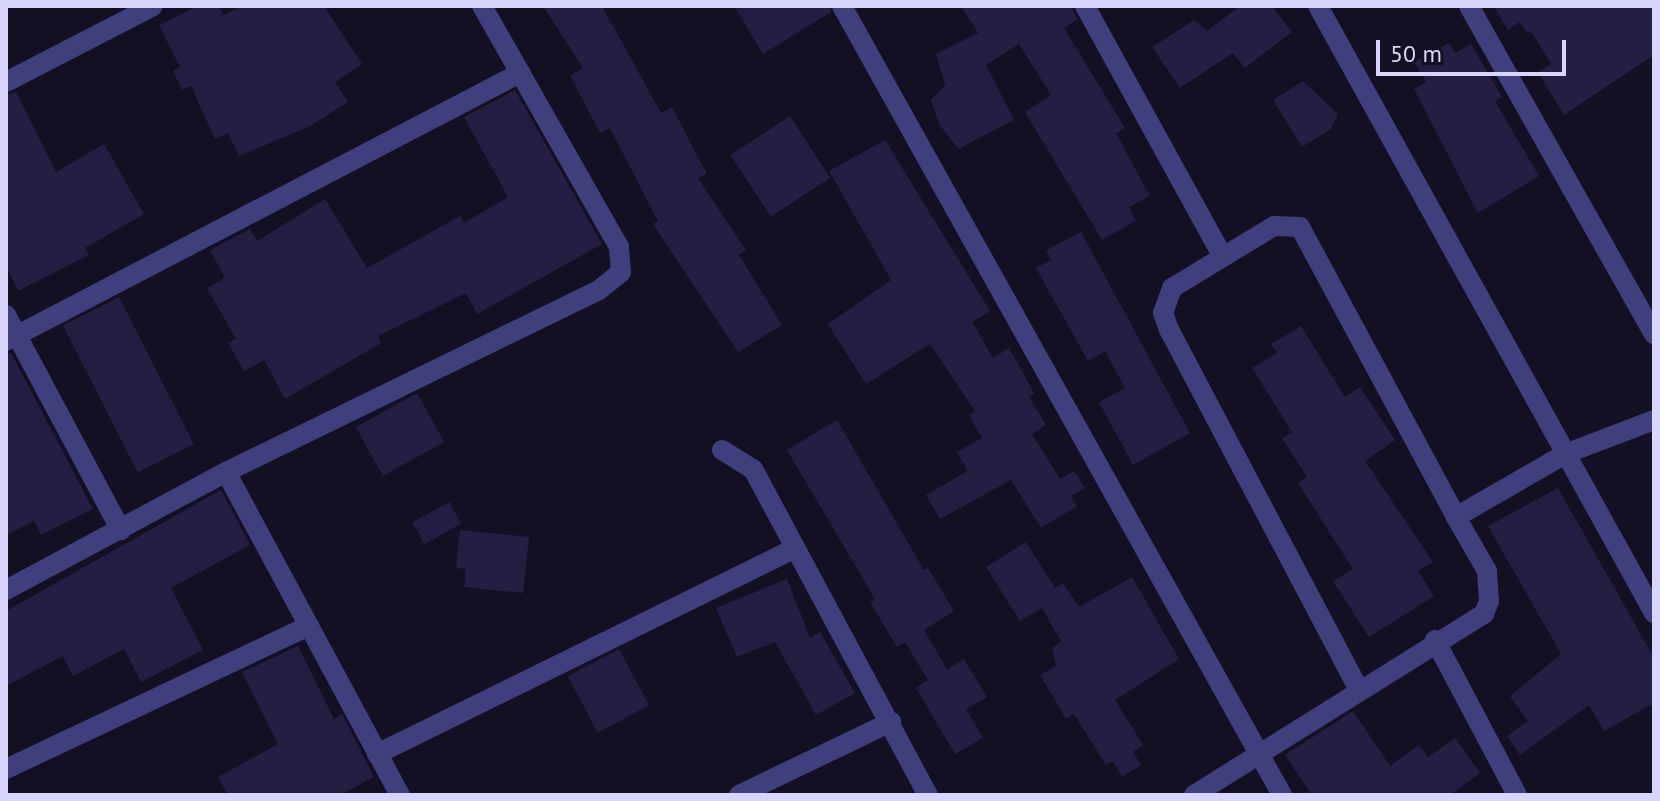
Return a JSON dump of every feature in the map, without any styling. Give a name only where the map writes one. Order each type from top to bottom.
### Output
[{"type":"street","points":[[6,82],[153,6]]},
{"type":"street","points":[[6,590],[226,472],[599,290],[621,272],[619,247],[482,6]]},
{"type":"street","points":[[842,6],[1282,795]]},
{"type":"street","points":[[1085,6],[1222,255]]},
{"type":"street","points":[[1318,6],[1654,613]]},
{"type":"street","points":[[1469,6],[1654,334]]},
{"type":"street","points":[[12,338],[520,73]]},
{"type":"street","points":[[1194,795],[1262,757],[1358,688],[1484,614],[1489,601],[1487,571],[1300,227],[1274,226],[1172,288],[1163,313],[1358,688]]},
{"type":"street","points":[[6,315],[12,338],[121,530]]},
{"type":"street","points":[[1456,517],[1565,454],[1654,420]]},
{"type":"street","points":[[722,450],[753,469],[928,795]]},
{"type":"street","points":[[226,472],[377,754],[392,792]]},
{"type":"street","points":[[377,754],[795,548]]},
{"type":"street","points":[[6,769],[309,626]]},
{"type":"street","points":[[1435,640],[1517,795]]},
{"type":"street","points":[[739,795],[891,722]]},
{"type":"building","points":[[198,6],[219,6],[224,15],[242,6],[324,6],[362,64],[335,82],[348,102],[310,126],[239,156],[228,133],[215,139],[191,86],[182,90],[173,71],[180,67],[159,25]]},
{"type":"building","points":[[543,6],[602,6],[661,113],[672,107],[707,174],[698,178],[746,250],[739,255],[782,325],[738,352],[653,224],[658,221],[610,128],[600,133],[570,76],[583,68]]},
{"type":"building","points":[[734,6],[829,6],[831,12],[763,54]]},
{"type":"building","points":[[961,6],[1070,6],[1078,19],[1064,28],[1125,128],[1116,133],[1150,196],[1129,207],[1136,221],[1102,240],[1025,112],[1051,95],[1019,44],[986,65],[1014,120],[958,149],[939,124],[931,100],[945,85],[936,54],[978,33]]},
{"type":"building","points":[[1240,6],[1272,6],[1292,32],[1245,68],[1233,53],[1180,88],[1152,47],[1194,20],[1207,31]]},
{"type":"building","points":[[1494,6],[1654,6],[1654,55],[1564,115],[1538,72],[1551,64],[1531,31],[1527,33],[1520,22],[1508,30]]},
{"type":"building","points":[[1449,43],[1455,53],[1471,44],[1502,97],[1495,101],[1539,176],[1478,213],[1414,89],[1426,82],[1414,62]]},
{"type":"building","points":[[1303,81],[1338,114],[1331,129],[1302,147],[1273,100]]},
{"type":"building","points":[[515,90],[602,244],[477,314],[466,293],[378,336],[381,343],[285,399],[264,360],[244,371],[228,343],[236,339],[207,288],[225,278],[210,250],[250,229],[257,241],[325,199],[367,268],[460,216],[464,223],[508,197],[464,117]]},
{"type":"building","points":[[16,92],[56,172],[104,144],[144,214],[85,248],[89,255],[18,291],[6,266],[6,95]]},
{"type":"building","points":[[790,116],[830,178],[771,217],[730,155]]},
{"type":"building","points":[[885,140],[990,311],[972,322],[993,358],[1009,348],[1034,393],[1029,397],[1046,425],[1032,434],[1060,479],[1074,471],[1085,488],[1071,496],[1077,506],[1041,528],[1011,480],[940,519],[926,495],[968,471],[957,452],[982,438],[969,415],[975,411],[930,344],[866,384],[828,324],[891,280],[829,171]]},
{"type":"building","points":[[1081,232],[1190,433],[1133,465],[1099,402],[1125,388],[1105,351],[1088,361],[1036,268],[1051,260],[1046,250]]},
{"type":"building","points":[[119,297],[194,444],[138,473],[63,326]]},
{"type":"building","points":[[1301,326],[1345,397],[1360,387],[1395,440],[1365,461],[1433,562],[1418,571],[1434,596],[1369,637],[1333,581],[1353,569],[1298,483],[1307,477],[1282,438],[1292,432],[1252,368],[1277,353],[1271,344]]},
{"type":"building","points":[[11,353],[93,509],[41,535],[34,521],[6,535],[6,354]]},
{"type":"building","points":[[417,393],[444,442],[383,476],[356,427]]},
{"type":"building","points":[[837,420],[924,570],[928,568],[954,611],[924,630],[947,669],[964,659],[987,697],[966,709],[983,738],[955,754],[916,688],[928,680],[905,642],[897,647],[870,602],[875,599],[787,450]]},
{"type":"building","points":[[1558,488],[1654,658],[1654,703],[1604,731],[1589,705],[1520,755],[1507,736],[1528,721],[1510,696],[1561,654],[1488,526]]},
{"type":"building","points":[[221,490],[250,545],[171,588],[203,650],[141,682],[124,649],[73,676],[63,656],[6,686],[6,611]]},
{"type":"building","points":[[449,502],[461,524],[424,544],[412,522]]},
{"type":"building","points":[[460,530],[529,537],[523,593],[464,587],[466,569],[456,568]]},
{"type":"building","points":[[1026,542],[1055,588],[1063,583],[1079,607],[1132,577],[1179,659],[1115,700],[1143,745],[1133,752],[1141,765],[1122,777],[1113,761],[1106,765],[1074,714],[1066,719],[1040,675],[1056,666],[1052,648],[1061,642],[1042,608],[1020,621],[986,567]]},
{"type":"building","points":[[787,579],[810,638],[820,632],[855,693],[816,715],[775,642],[737,657],[716,608]]},
{"type":"building","points":[[298,646],[334,719],[342,714],[374,777],[340,795],[228,795],[218,777],[278,744],[242,672]]},
{"type":"building","points":[[619,649],[649,706],[598,733],[568,676]]},
{"type":"building","points":[[1353,711],[1390,766],[1419,745],[1428,757],[1455,738],[1480,773],[1450,795],[1312,795],[1285,755]]}]
